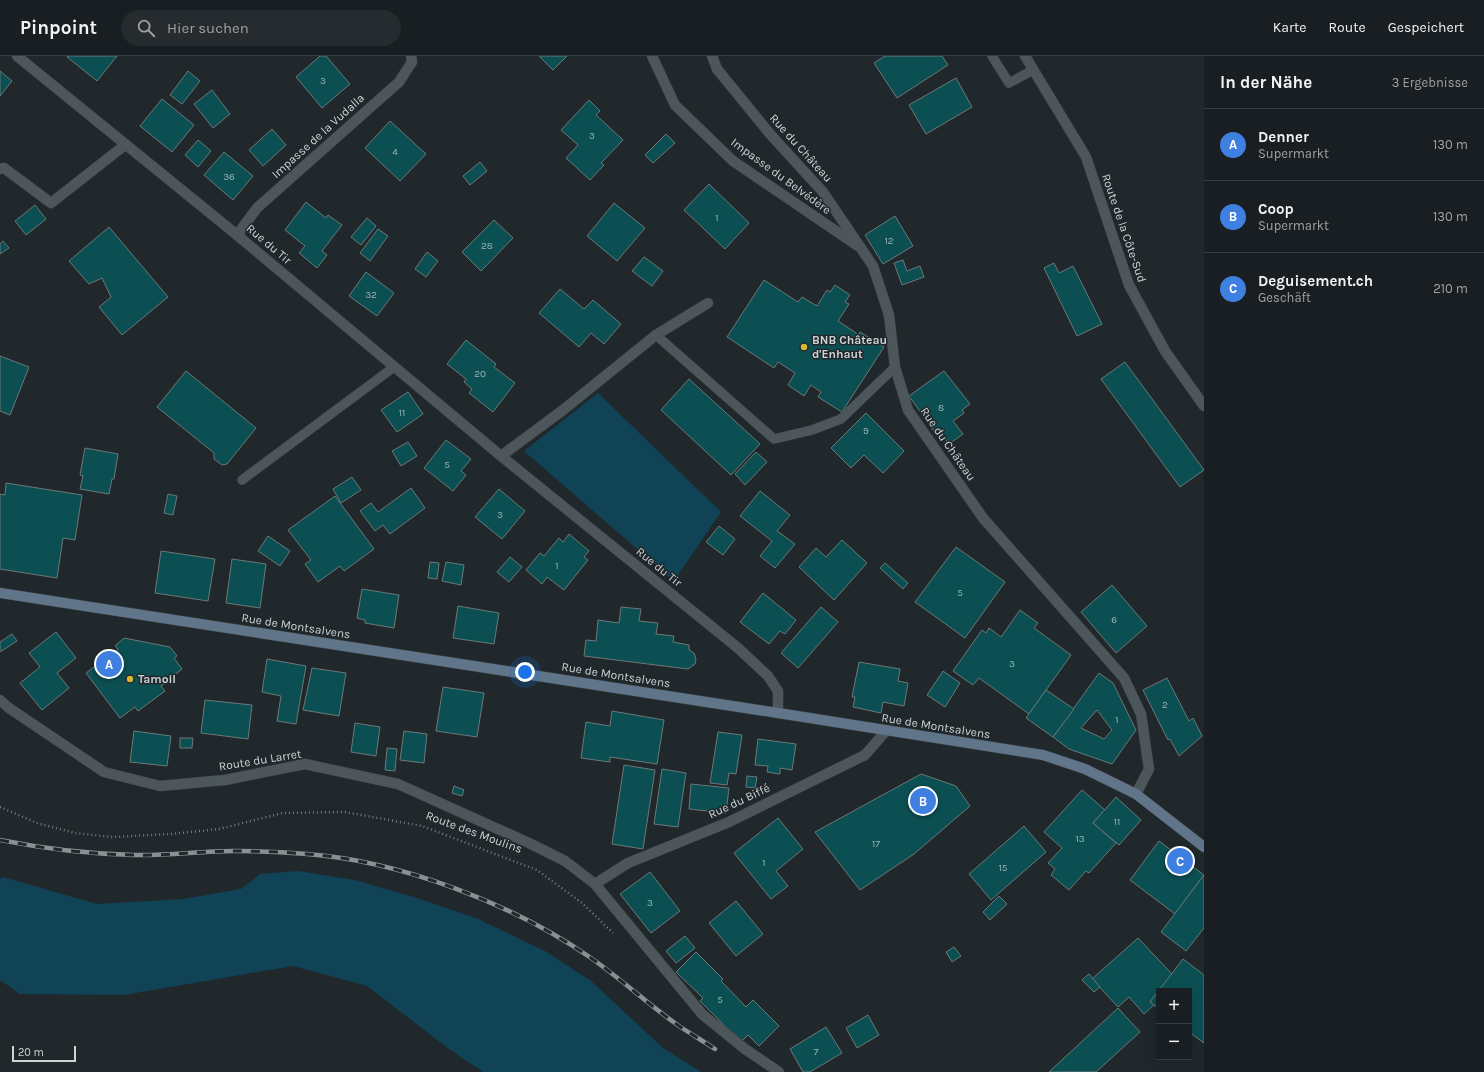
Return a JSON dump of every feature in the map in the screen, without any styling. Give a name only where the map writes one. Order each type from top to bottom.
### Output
[{"type":"main road","name":"Rue de Montsalvens","points":[[0,593],[1043,755],[1085,769],[1136,794],[1204,847]]},
{"type":"street","name":"Rue du Tir","points":[[17,56],[237,235],[501,456],[753,662],[768,676],[778,691],[778,713]]},
{"type":"street","name":"Impasse de la Vudalla","points":[[237,235],[257,208],[399,82],[412,62],[411,56]]},
{"type":"street","name":"Impasse du Belvédère","points":[[652,56],[676,105],[733,161],[863,250]]},
{"type":"street","name":"Rue du Château","points":[[712,56],[717,69],[770,134],[823,192],[874,266],[889,315],[895,367],[908,410],[983,518],[1124,678],[1141,714],[1148,769],[1136,794]]},
{"type":"street","name":"Route de la Côte-Sud","points":[[1025,56],[1086,157],[1129,286],[1165,351],[1204,406]]},
{"type":"street","points":[[0,169],[4,168],[51,203],[125,145]]},
{"type":"street","points":[[501,456],[563,410],[656,336],[708,303]]},
{"type":"street","name":"Route du Larret","points":[[0,700],[9,708],[104,772],[160,786],[225,780],[305,764],[398,784],[565,861],[595,884]]},
{"type":"street","name":"Rue du Biffé","points":[[595,884],[628,863],[728,822],[865,755],[886,731]]},
{"type":"street","points":[[595,884],[702,1014],[745,1049],[779,1072]]},
{"type":"lane","points":[[992,56],[1009,83],[1033,70]]},
{"type":"lane","points":[[656,336],[774,439],[812,430],[841,419],[895,367]]},
{"type":"lane","points":[[242,480],[394,367]]},
{"type":"path","name":"Route des Moulins","points":[[0,807],[45,825],[75,833],[112,838],[219,829],[283,813],[345,812],[422,826],[537,870],[582,903],[615,936]]},
{"type":"shaded area","points":[[598,393],[721,512],[674,581],[524,451]]},
{"type":"shaded area","points":[[298,871],[355,880],[420,899],[478,919],[545,951],[591,981],[663,1048],[701,1072],[483,1072],[449,1049],[367,986],[293,966],[124,995],[20,994],[0,980],[0,879],[3,877],[97,904],[183,899],[241,889],[260,874]]},
{"type":"building","points":[[117,56],[97,81],[67,57]]},
{"type":"building","points":[[320,56],[326,56],[350,84],[322,108],[296,77]]},
{"type":"building","points":[[539,56],[567,56],[553,70]]},
{"type":"building","points":[[885,56],[942,56],[948,65],[897,98],[874,63]]},
{"type":"building","points":[[0,71],[12,81],[0,96]]},
{"type":"building","points":[[188,71],[200,81],[182,104],[170,95]]},
{"type":"building","points":[[956,78],[972,107],[926,134],[909,105]]},
{"type":"building","points":[[212,90],[230,114],[213,128],[194,104]]},
{"type":"building","points":[[162,99],[194,125],[172,152],[140,126]]},
{"type":"building","points":[[589,100],[600,111],[596,115],[623,140],[601,163],[604,165],[590,180],[566,158],[578,145],[561,130]]},
{"type":"building","points":[[390,121],[426,154],[400,181],[365,148]]},
{"type":"building","points":[[272,129],[286,145],[263,166],[249,150]]},
{"type":"building","points":[[666,134],[675,143],[653,163],[645,155]]},
{"type":"building","points":[[198,140],[211,151],[198,167],[185,155]]},
{"type":"building","points":[[224,152],[253,176],[233,200],[204,175]]},
{"type":"building","points":[[480,162],[487,171],[470,185],[463,176]]},
{"type":"building","points":[[709,184],[749,223],[725,249],[684,210]]},
{"type":"building","points":[[306,202],[326,218],[328,215],[342,225],[322,251],[327,255],[317,268],[299,253],[305,246],[285,230]]},
{"type":"building","points":[[614,203],[645,228],[617,261],[587,236]]},
{"type":"building","points":[[35,205],[46,219],[26,235],[15,221]]},
{"type":"building","points":[[895,216],[913,246],[883,264],[865,235]]},
{"type":"building","points":[[367,218],[376,226],[361,245],[351,237]]},
{"type":"building","points":[[494,220],[513,238],[481,271],[462,252]]},
{"type":"building","points":[[109,227],[168,297],[122,335],[99,307],[111,297],[102,278],[89,284],[69,261]]},
{"type":"building","points":[[378,229],[388,236],[370,261],[360,253]]},
{"type":"building","points":[[3,241],[9,248],[0,254],[0,244]]},
{"type":"building","points":[[427,252],[438,261],[426,277],[415,269]]},
{"type":"building","points":[[644,257],[663,271],[652,286],[632,271]]},
{"type":"building","points":[[903,260],[907,271],[920,266],[924,277],[902,285],[894,263]]},
{"type":"building","points":[[1054,263],[1059,273],[1073,266],[1102,324],[1077,336],[1044,268]]},
{"type":"building","points":[[366,272],[394,293],[377,316],[349,296]]},
{"type":"building","points":[[764,280],[798,302],[802,297],[817,306],[827,290],[830,292],[835,285],[850,295],[845,302],[849,304],[838,321],[859,335],[860,332],[884,347],[842,412],[818,397],[821,392],[811,385],[804,396],[788,385],[795,373],[778,362],[774,368],[727,337]]},
{"type":"building","points":[[560,289],[584,309],[593,300],[621,324],[604,344],[591,333],[579,347],[539,313]]},
{"type":"building","points":[[466,340],[496,364],[494,367],[515,383],[493,412],[469,393],[472,389],[464,382],[466,379],[447,364]]},
{"type":"building","points":[[0,356],[29,367],[10,415],[0,411]]},
{"type":"building","points":[[1125,362],[1204,470],[1180,487],[1101,379]]},
{"type":"building","points":[[186,371],[256,428],[227,464],[222,465],[214,459],[214,453],[157,407]]},
{"type":"building","points":[[944,371],[970,404],[962,410],[964,413],[953,421],[963,434],[949,444],[940,432],[936,434],[909,396]]},
{"type":"building","points":[[689,379],[760,444],[731,475],[661,410]]},
{"type":"building","points":[[408,392],[423,414],[397,432],[381,410]]},
{"type":"building","points":[[866,413],[904,451],[883,473],[864,455],[851,468],[831,448]]},
{"type":"building","points":[[446,440],[471,459],[461,471],[466,475],[453,491],[424,468]]},
{"type":"building","points":[[408,442],[417,456],[401,466],[392,451]]},
{"type":"building","points":[[85,448],[118,454],[114,479],[112,479],[109,494],[80,489],[83,476],[80,475]]},
{"type":"building","points":[[756,452],[767,462],[745,485],[735,474]]},
{"type":"building","points":[[352,477],[361,490],[341,503],[333,489]]},
{"type":"building","points":[[6,483],[82,495],[75,540],[63,538],[57,578],[0,569],[0,494],[5,495]]},
{"type":"building","points":[[411,488],[425,508],[390,534],[383,525],[375,531],[360,511],[371,503],[378,512]]},
{"type":"building","points":[[499,489],[525,511],[502,539],[475,517]]},
{"type":"building","points":[[760,491],[790,515],[777,531],[795,544],[775,568],[760,556],[772,541],[740,516]]},
{"type":"building","points":[[168,494],[177,496],[173,515],[164,513]]},
{"type":"building","points":[[335,496],[374,549],[344,571],[340,566],[318,582],[305,564],[311,560],[288,530]]},
{"type":"building","points":[[719,526],[735,539],[723,555],[706,542]]},
{"type":"building","points":[[569,534],[589,551],[584,557],[588,560],[564,590],[547,577],[542,584],[526,570],[540,553],[544,556],[559,538],[563,542]]},
{"type":"building","points":[[268,536],[290,551],[280,566],[258,551]]},
{"type":"building","points":[[842,540],[867,563],[834,600],[799,567],[816,548],[826,557]]},
{"type":"building","points":[[956,547],[1005,582],[965,638],[915,602]]},
{"type":"building","points":[[161,551],[215,559],[208,601],[155,593]]},
{"type":"building","points":[[510,557],[522,567],[509,582],[497,572]]},
{"type":"building","points":[[232,559],[266,564],[260,608],[226,603]]},
{"type":"building","points":[[430,562],[439,563],[437,579],[428,578]]},
{"type":"building","points":[[446,562],[464,565],[461,585],[442,581]]},
{"type":"building","points":[[885,563],[908,583],[903,589],[880,568]]},
{"type":"building","points":[[1112,585],[1147,626],[1116,653],[1081,612]]},
{"type":"building","points":[[362,589],[399,595],[394,628],[365,623],[365,620],[357,618]]},
{"type":"building","points":[[763,593],[796,620],[785,634],[780,631],[769,644],[740,622]]},
{"type":"building","points":[[458,606],[499,613],[494,644],[453,638]]},
{"type":"building","points":[[621,607],[641,609],[639,621],[658,623],[656,634],[674,636],[673,642],[689,645],[689,650],[694,653],[696,659],[695,664],[688,669],[584,656],[586,640],[596,641],[598,620],[619,623]]},
{"type":"building","points":[[821,607],[838,622],[798,668],[781,653]]},
{"type":"building","points":[[1020,610],[1038,623],[1034,628],[1071,655],[1029,714],[979,678],[973,685],[953,671],[982,630],[986,633],[989,628],[1001,637]]},
{"type":"building","points":[[56,632],[76,658],[57,673],[69,688],[42,710],[20,683],[40,667],[29,653]]},
{"type":"building","points":[[12,634],[17,641],[0,652],[0,642]]},
{"type":"building","name":"Tamoil","points":[[124,638],[170,647],[177,656],[174,658],[182,669],[161,686],[165,691],[138,711],[135,707],[120,718],[86,673],[118,649],[115,646]]},
{"type":"building","points":[[267,659],[306,666],[296,724],[277,721],[281,696],[262,692]]},
{"type":"building","points":[[859,662],[900,669],[898,681],[908,683],[904,706],[883,702],[881,713],[853,707],[855,697],[852,697]]},
{"type":"building","points":[[312,668],[346,673],[339,716],[303,710]]},
{"type":"building","points":[[943,671],[960,683],[945,707],[927,695]]},
{"type":"building","points":[[1099,673],[1113,683],[1136,730],[1112,764],[1069,749],[1053,737]],"holes":[[[1097,710],[1112,730],[1104,739],[1081,728]]]},
{"type":"building","points":[[1167,678],[1189,721],[1193,718],[1202,736],[1179,756],[1170,739],[1168,740],[1143,690]]},
{"type":"building","points":[[443,687],[484,693],[477,737],[436,731]]},
{"type":"building","points":[[1046,690],[1074,709],[1053,737],[1026,718]]},
{"type":"building","points":[[205,700],[252,705],[248,739],[201,733]]},
{"type":"building","points":[[612,711],[664,720],[657,764],[610,757],[610,762],[581,758],[586,722],[610,726]]},
{"type":"building","points":[[355,723],[380,727],[376,756],[351,752]]},
{"type":"building","points":[[134,731],[171,736],[167,766],[130,762]]},
{"type":"building","points":[[404,731],[427,734],[424,763],[400,760]]},
{"type":"building","points":[[718,732],[742,735],[736,774],[729,773],[727,785],[710,783]]},
{"type":"building","points":[[180,738],[193,738],[192,748],[180,748]]},
{"type":"building","points":[[758,739],[796,744],[792,770],[780,768],[780,774],[767,772],[768,766],[755,765]]},
{"type":"building","points":[[387,748],[397,749],[395,771],[385,770]]},
{"type":"building","points":[[624,765],[655,770],[643,849],[612,844]]},
{"type":"building","points":[[662,769],[686,773],[678,827],[654,824]]},
{"type":"building","points":[[921,774],[956,786],[970,806],[914,854],[860,890],[815,832]]},
{"type":"building","points":[[747,776],[757,777],[755,788],[746,787]]},
{"type":"building","points":[[691,784],[729,788],[726,813],[689,809]]},
{"type":"building","points":[[454,786],[464,790],[462,796],[452,793]]},
{"type":"building","points":[[1082,790],[1105,810],[1093,823],[1116,843],[1089,873],[1086,871],[1069,890],[1051,875],[1055,869],[1048,863],[1062,848],[1044,832]]},
{"type":"building","points":[[1116,797],[1141,820],[1119,845],[1093,823]]},
{"type":"building","points":[[778,818],[803,849],[776,871],[788,886],[771,899],[734,853]]},
{"type":"building","points":[[1024,826],[1046,852],[991,900],[969,874]]},
{"type":"building","points":[[1159,841],[1204,875],[1175,914],[1130,880]]},
{"type":"building","points":[[650,872],[680,911],[651,933],[620,894]]},
{"type":"building","points":[[1204,875],[1204,928],[1186,951],[1161,932]]},
{"type":"building","points":[[999,896],[1007,904],[990,920],[983,912]]},
{"type":"building","points":[[736,901],[763,934],[736,956],[709,923]]},
{"type":"building","points":[[685,936],[695,948],[676,963],[666,951]]},
{"type":"building","points":[[1138,938],[1172,974],[1161,988],[1156,988],[1156,994],[1150,1002],[1154,1005],[1144,1014],[1129,997],[1118,1007],[1092,979]]},
{"type":"building","points":[[954,947],[961,956],[952,962],[946,952]]},
{"type":"building","points":[[696,952],[723,979],[721,981],[746,1007],[753,1000],[779,1026],[759,1046],[748,1035],[741,1042],[700,1001],[703,998],[676,972]]},
{"type":"building","points":[[1183,959],[1204,975],[1204,1043],[1192,1034],[1192,988],[1161,988]]},
{"type":"building","points":[[1089,974],[1100,987],[1094,992],[1082,980]]},
{"type":"building","points":[[1156,994],[1156,1007],[1150,1002]]},
{"type":"building","points":[[1118,1008],[1140,1032],[1096,1072],[1049,1072]]},
{"type":"building","points":[[868,1015],[879,1035],[857,1048],[846,1028]]},
{"type":"building","points":[[826,1027],[842,1053],[810,1072],[803,1072],[790,1049]]},
{"type":"railway","points":[[0,840],[34,846],[100,854],[159,855],[234,851],[307,854],[343,858],[418,876],[455,888],[492,903],[560,938],[602,966],[679,1026],[715,1049]]},
{"type":"place","name":"BNB Château d'Enhaut","points":[[804,347]]},
{"type":"place","name":"Denner","points":[[109,664]]},
{"type":"place","name":"Tamoil","points":[[130,679]]},
{"type":"place","name":"Coop","points":[[923,801]]},
{"type":"place","name":"Deguisement.ch","points":[[1180,861]]}]
